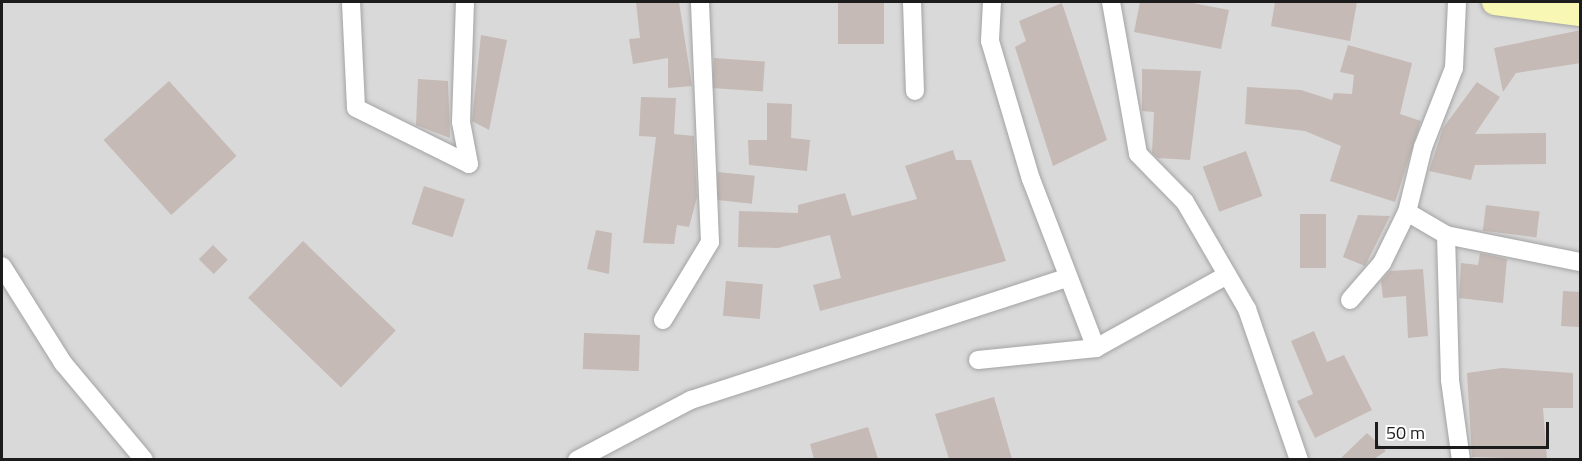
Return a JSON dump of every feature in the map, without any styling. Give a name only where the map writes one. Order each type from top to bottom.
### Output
[{"type":"street","points":[[351,2],[356,108],[469,164],[461,122],[465,2]]},
{"type":"street","points":[[663,320],[710,242],[700,2]]},
{"type":"street","points":[[912,2],[915,91]]},
{"type":"street","points":[[992,2],[990,40],[1067,278],[1096,348]]},
{"type":"street","points":[[1112,2],[1138,154],[1185,202],[1247,309],[1299,459]]},
{"type":"street","points":[[1350,300],[1382,263],[1407,212],[1423,147],[1454,68],[1457,2]]},
{"type":"street","points":[[1495,2],[1581,14]]},
{"type":"street","points":[[1407,212],[1446,235],[1581,262]]},
{"type":"street","points":[[1446,235],[1450,380],[1461,459]]},
{"type":"street","points":[[2,266],[63,363],[144,459]]},
{"type":"street","points":[[978,360],[1096,348],[1227,275]]},
{"type":"street","points":[[577,459],[690,400],[1067,278]]},
{"type":"shaded area","points":[[2,2],[1580,2],[1580,459],[2,459]]},
{"type":"building","points":[[636,2],[679,2],[692,86],[668,88],[668,58],[633,64],[629,39],[640,38]]},
{"type":"building","points":[[838,2],[884,2],[884,44],[838,44]]},
{"type":"building","points":[[1140,2],[1187,2],[1229,10],[1221,49],[1134,32]]},
{"type":"building","points":[[1275,2],[1357,2],[1350,41],[1271,26]]},
{"type":"building","points":[[1062,3],[1107,140],[1053,166],[1015,47],[1026,41],[1019,21]]},
{"type":"building","points":[[1581,30],[1581,63],[1516,73],[1503,92],[1494,48]]},
{"type":"building","points":[[481,35],[507,40],[489,130],[472,121]]},
{"type":"building","points":[[1348,45],[1412,63],[1400,114],[1421,121],[1395,202],[1330,181],[1341,146],[1305,131],[1245,124],[1247,87],[1301,90],[1332,100],[1334,93],[1352,94],[1354,75],[1340,72]]},
{"type":"building","points":[[714,58],[765,62],[763,91],[712,88]]},
{"type":"building","points":[[1142,69],[1201,71],[1190,160],[1158,158],[1152,153],[1154,112],[1142,111]]},
{"type":"building","points":[[418,79],[448,81],[450,138],[416,125]]},
{"type":"building","points":[[169,81],[237,156],[171,215],[104,140]]},
{"type":"building","points":[[1477,82],[1500,97],[1475,134],[1546,133],[1546,164],[1475,165],[1471,180],[1429,171],[1443,128]]},
{"type":"building","points":[[641,97],[676,98],[674,134],[694,136],[697,197],[689,227],[677,225],[674,244],[643,243],[656,137],[639,136]]},
{"type":"building","points":[[767,103],[792,104],[791,138],[810,140],[807,171],[749,165],[748,140],[767,140]]},
{"type":"building","points":[[953,150],[956,160],[971,160],[1006,261],[820,311],[813,285],[841,278],[830,235],[778,248],[738,247],[739,211],[798,213],[798,205],[845,193],[852,216],[917,199],[905,166]]},
{"type":"building","points":[[1246,151],[1262,196],[1219,212],[1203,167]]},
{"type":"building","points":[[718,172],[755,176],[752,204],[715,200]]},
{"type":"building","points":[[424,186],[465,199],[453,237],[412,224]]},
{"type":"building","points":[[1486,205],[1540,212],[1536,237],[1483,231]]},
{"type":"building","points":[[1300,214],[1326,214],[1326,268],[1300,268]]},
{"type":"building","points":[[1358,215],[1390,216],[1365,266],[1343,257]]},
{"type":"building","points":[[596,230],[612,233],[609,274],[587,269]]},
{"type":"building","points":[[303,241],[396,331],[341,387],[248,298]]},
{"type":"building","points":[[213,245],[228,260],[214,274],[199,259]]},
{"type":"building","points":[[1480,253],[1507,259],[1503,303],[1459,298],[1461,263],[1478,265]]},
{"type":"building","points":[[1423,269],[1428,336],[1408,338],[1406,296],[1383,298],[1381,281],[1390,271]]},
{"type":"building","points":[[726,281],[763,284],[760,319],[723,316]]},
{"type":"building","points":[[1563,291],[1580,292],[1579,327],[1561,326]]},
{"type":"building","points":[[1314,331],[1327,362],[1344,355],[1372,410],[1315,438],[1297,401],[1313,394],[1291,341]]},
{"type":"building","points":[[584,333],[640,335],[639,371],[583,369]]},
{"type":"building","points":[[1502,368],[1573,373],[1573,408],[1543,408],[1547,459],[1472,457],[1467,373]]},
{"type":"building","points":[[994,397],[1012,459],[949,459],[935,414]]},
{"type":"building","points":[[868,427],[878,459],[814,459],[810,444]]},
{"type":"building","points":[[1367,433],[1386,451],[1374,459],[1340,459]]}]
